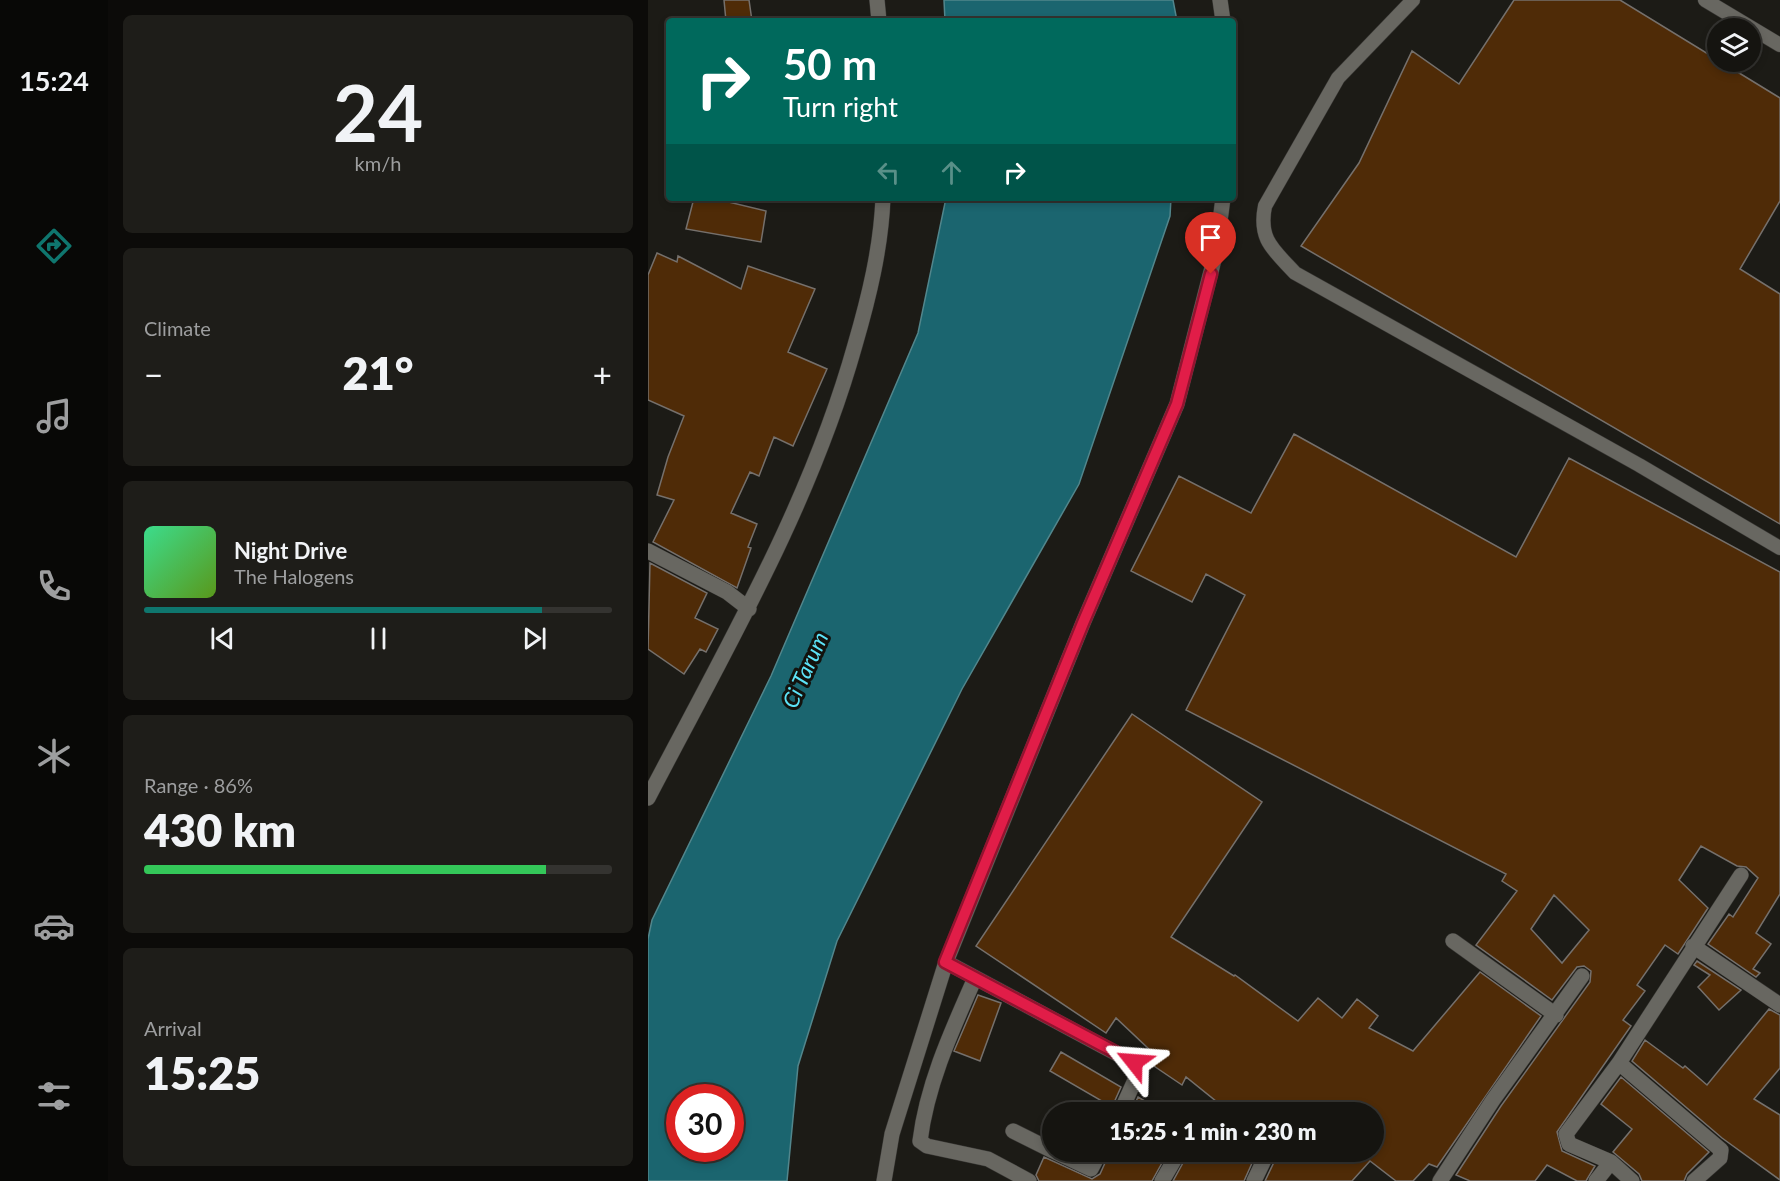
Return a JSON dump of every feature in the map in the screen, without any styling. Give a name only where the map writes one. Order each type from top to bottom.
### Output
[{"type":"street","points":[[877,0],[879,18]]},
{"type":"street","points":[[1220,0],[1223,18]]},
{"type":"street","points":[[648,798],[749,609],[810,477],[844,383],[870,291],[883,201]]},
{"type":"street","points":[[884,1181],[892,1134],[945,962],[1083,623],[1177,404],[1216,252],[1223,201]]},
{"type":"street","points":[[648,551],[727,592],[749,609]]},
{"type":"street","points":[[1632,1181],[1611,1162],[1569,1144],[1566,1136],[1619,1063],[1741,875]]},
{"type":"street","points":[[1453,941],[1556,1015]]},
{"type":"street","points":[[1693,946],[1780,1005]]},
{"type":"street","points":[[945,962],[1136,1064],[1138,1071],[1125,1102]]},
{"type":"street","points":[[1440,1181],[1493,1100],[1582,976]]},
{"type":"street","points":[[975,978],[953,1027],[927,1103],[920,1141],[927,1146],[988,1159],[1029,1181]]},
{"type":"street","points":[[1619,1063],[1721,1150],[1720,1158],[1694,1181]]},
{"type":"street","points":[[1013,1131],[1042,1145]]},
{"type":"street","points":[[1077,1162],[1091,1169],[1095,1162]]},
{"type":"street","points":[[1162,1181],[1173,1162]]},
{"type":"street","points":[[1254,1181],[1263,1162]]},
{"type":"street","points":[[1596,1181],[1611,1162]]},
{"type":"lane","points":[[1413,0],[1338,78],[1265,206],[1263,225],[1267,243],[1295,273],[1639,465],[1780,548]]},
{"type":"lane","points":[[1705,0],[1780,45]]},
{"type":"water","points":[[944,0],[1173,0],[1176,18],[945,18]]},
{"type":"water","name":"Ci Tarum","points":[[945,201],[1171,201],[1170,216],[1079,484],[962,689],[837,941],[798,1066],[787,1181],[648,1181],[648,939],[652,920],[771,676],[918,333]]},
{"type":"building","points":[[724,0],[749,0],[752,18],[726,18]]},
{"type":"building","points":[[1514,0],[1620,0],[1707,53],[1707,72],[1738,72],[1780,98],[1780,201],[1740,269],[1780,294],[1780,524],[1301,246],[1359,163],[1412,51],[1459,84]]},
{"type":"building","points":[[693,201],[724,201],[766,211],[761,242],[686,229]]},
{"type":"building","points":[[657,253],[677,262],[678,256],[741,289],[748,266],[815,289],[788,352],[827,369],[793,446],[774,437],[759,476],[750,472],[731,513],[757,524],[737,588],[653,542],[674,500],[657,495],[668,457],[684,416],[648,400],[648,275]]},
{"type":"building","points":[[1294,434],[1516,557],[1569,458],[1780,572],[1780,894],[1756,933],[1771,944],[1753,969],[1760,973],[1756,977],[1708,944],[1729,914],[1733,917],[1758,878],[1746,867],[1737,866],[1701,846],[1679,880],[1708,908],[1678,954],[1665,945],[1637,985],[1645,991],[1623,1020],[1631,1026],[1557,1132],[1562,1151],[1595,1166],[1586,1181],[1577,1181],[1547,1165],[1535,1181],[1470,1181],[1456,1175],[1501,1106],[1590,982],[1591,971],[1584,966],[1577,967],[1552,1000],[1476,945],[1517,891],[1502,881],[1506,874],[1186,710],[1245,595],[1206,574],[1192,602],[1131,571],[1179,476],[1251,513]],"holes":[[[1554,895],[1589,930],[1562,963],[1531,929]]]},
{"type":"building","points":[[650,563],[707,593],[695,618],[718,629],[706,652],[700,649],[684,674],[648,649]]},
{"type":"building","points":[[1132,714],[1262,802],[1171,937],[1235,975],[1298,1021],[1318,998],[1342,1018],[1357,999],[1378,1016],[1369,1028],[1413,1051],[1480,972],[1541,1016],[1437,1167],[1429,1164],[1413,1181],[1396,1181],[1371,1162],[1384,1162],[1384,1102],[1217,1102],[1186,1077],[1182,1085],[1148,1062],[1152,1052],[1116,1018],[1106,1033],[976,946]]},
{"type":"building","points":[[1697,961],[1741,990],[1719,1010],[1698,987],[1710,975],[1694,965]]},
{"type":"building","points":[[978,995],[1001,1003],[980,1061],[954,1051]]},
{"type":"building","points":[[1769,1009],[1780,1015],[1780,1068],[1754,1099],[1780,1115],[1780,1180],[1722,1138],[1632,1061],[1645,1040],[1683,1068],[1685,1066],[1707,1085]]},
{"type":"building","points":[[1061,1052],[1121,1087],[1114,1102],[1103,1102],[1050,1071]]},
{"type":"building","points":[[1621,1077],[1709,1152],[1687,1174],[1684,1181],[1642,1181],[1639,1174],[1613,1152],[1632,1129],[1601,1104]]},
{"type":"building","points":[[1138,1097],[1146,1102],[1136,1102]]},
{"type":"building","points":[[1042,1162],[1055,1162],[1092,1179],[1100,1174],[1105,1162],[1162,1162],[1152,1181],[1039,1181],[1036,1175]]},
{"type":"building","points":[[1183,1162],[1253,1162],[1244,1181],[1173,1181]]},
{"type":"building","points":[[1274,1162],[1369,1162],[1352,1181],[1265,1181]]},
{"type":"route","points":[[1134,1062],[945,962],[1083,623],[1146,481],[1177,404],[1211,274]]}]
